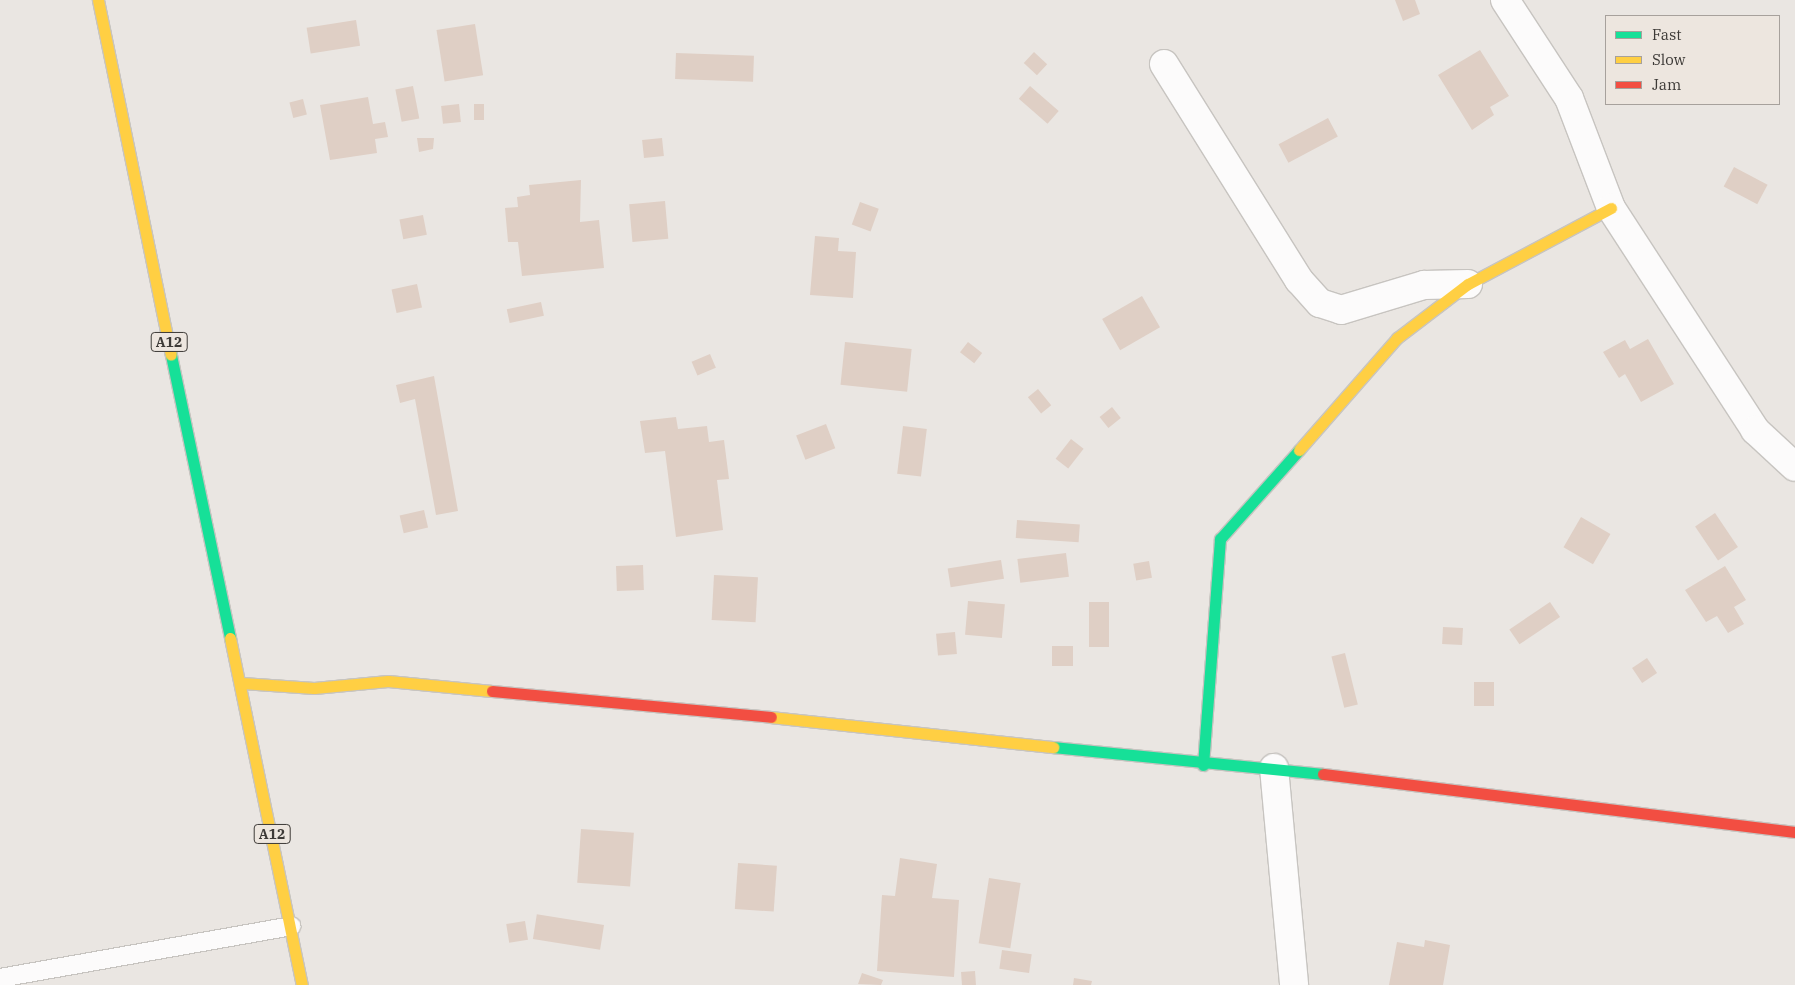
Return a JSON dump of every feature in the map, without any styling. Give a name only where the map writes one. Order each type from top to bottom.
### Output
[{"type":"street","name":"A12","points":[[98,0],[242,683],[302,985]]},
{"type":"street","points":[[1505,0],[1569,98],[1612,208],[1755,430],[1795,467]]},
{"type":"street","points":[[1164,64],[1299,280],[1320,303],[1341,310],[1424,285],[1468,284]]},
{"type":"street","points":[[1203,765],[1220,539],[1396,338],[1468,284],[1612,208]]},
{"type":"street","points":[[242,683],[314,688],[388,681],[894,728],[1203,765],[1274,768],[1795,832]]},
{"type":"street","points":[[1274,768],[1294,985]]},
{"type":"lane","points":[[0,978],[291,926]]},
{"type":"building","points":[[1395,0],[1415,0],[1420,14],[1403,21]]},
{"type":"building","points":[[356,20],[360,46],[311,54],[307,28]]},
{"type":"building","points":[[475,24],[483,75],[445,81],[436,30]]},
{"type":"building","points":[[1480,50],[1509,96],[1490,107],[1494,115],[1472,130],[1438,75]]},
{"type":"building","points":[[1034,52],[1047,64],[1037,75],[1024,63]]},
{"type":"building","points":[[676,53],[754,56],[753,82],[675,79]]},
{"type":"building","points":[[413,86],[419,118],[402,122],[395,89]]},
{"type":"building","points":[[1030,86],[1059,111],[1048,124],[1019,99]]},
{"type":"building","points":[[368,97],[373,124],[385,122],[388,137],[375,139],[377,153],[330,160],[320,105]]},
{"type":"building","points":[[303,99],[307,115],[293,118],[289,102]]},
{"type":"building","points":[[459,104],[461,122],[443,124],[441,106]]},
{"type":"building","points":[[474,104],[484,104],[484,120],[474,120]]},
{"type":"building","points":[[1328,118],[1338,137],[1288,163],[1279,144]]},
{"type":"building","points":[[417,138],[434,138],[433,149],[419,152]]},
{"type":"building","points":[[662,138],[664,156],[644,158],[642,140]]},
{"type":"building","points":[[1734,167],[1768,185],[1757,204],[1724,186]]},
{"type":"building","points":[[581,180],[580,222],[599,220],[604,268],[522,276],[518,242],[508,242],[505,208],[518,207],[517,197],[530,195],[529,185]]},
{"type":"building","points":[[665,201],[668,239],[632,242],[629,204]]},
{"type":"building","points":[[860,202],[879,209],[871,231],[852,225]]},
{"type":"building","points":[[423,215],[427,235],[403,239],[399,220]]},
{"type":"building","points":[[815,236],[839,238],[838,251],[856,252],[853,298],[810,295]]},
{"type":"building","points":[[417,284],[422,307],[397,313],[392,289]]},
{"type":"building","points":[[1142,296],[1160,327],[1120,350],[1102,319]]},
{"type":"building","points":[[541,302],[544,316],[510,323],[507,309]]},
{"type":"building","points":[[1648,339],[1674,384],[1641,402],[1625,374],[1619,378],[1603,352],[1625,340],[1630,349]]},
{"type":"building","points":[[845,342],[912,349],[907,392],[841,385]]},
{"type":"building","points":[[968,342],[982,353],[974,363],[960,352]]},
{"type":"building","points":[[710,354],[716,368],[697,376],[692,362]]},
{"type":"building","points":[[434,376],[458,511],[436,515],[415,399],[400,403],[396,385]]},
{"type":"building","points":[[1038,389],[1051,405],[1041,414],[1028,397]]},
{"type":"building","points":[[1112,407],[1121,418],[1108,428],[1100,417]]},
{"type":"building","points":[[676,417],[678,429],[707,426],[709,442],[724,440],[729,479],[717,480],[723,530],[676,537],[665,451],[645,453],[640,421]]},
{"type":"building","points":[[826,424],[835,448],[805,460],[796,435]]},
{"type":"building","points":[[903,426],[927,429],[921,477],[897,474]]},
{"type":"building","points":[[1071,439],[1084,449],[1068,469],[1056,459]]},
{"type":"building","points":[[424,510],[428,528],[404,533],[400,516]]},
{"type":"building","points":[[1715,513],[1738,547],[1718,560],[1695,526]]},
{"type":"building","points":[[1581,517],[1610,534],[1593,564],[1564,547]]},
{"type":"building","points":[[1017,520],[1080,524],[1079,542],[1016,538]]},
{"type":"building","points":[[1066,553],[1069,577],[1020,583],[1017,559]]},
{"type":"building","points":[[1001,560],[1004,579],[951,587],[948,568]]},
{"type":"building","points":[[1149,561],[1152,578],[1136,581],[1133,564]]},
{"type":"building","points":[[643,565],[644,590],[617,591],[616,566]]},
{"type":"building","points":[[1725,566],[1746,600],[1734,607],[1744,624],[1728,633],[1717,616],[1706,622],[1685,590]]},
{"type":"building","points":[[714,575],[758,577],[756,622],[712,620]]},
{"type":"building","points":[[968,601],[1005,604],[1002,638],[965,635]]},
{"type":"building","points":[[1089,602],[1109,602],[1109,647],[1089,647]]},
{"type":"building","points":[[1550,602],[1560,617],[1519,644],[1509,629]]},
{"type":"building","points":[[1443,627],[1463,628],[1462,645],[1442,644]]},
{"type":"building","points":[[955,632],[957,654],[938,656],[936,634]]},
{"type":"building","points":[[1052,646],[1073,646],[1073,666],[1052,666]]},
{"type":"building","points":[[1345,653],[1358,704],[1344,708],[1331,656]]},
{"type":"building","points":[[1647,658],[1657,673],[1642,683],[1632,668]]},
{"type":"building","points":[[1474,682],[1494,682],[1494,706],[1474,706]]},
{"type":"building","points":[[581,829],[634,833],[630,887],[577,883]]},
{"type":"building","points":[[900,858],[937,864],[932,898],[959,900],[954,977],[877,971],[882,895],[895,896]]},
{"type":"building","points":[[738,863],[777,866],[774,912],[735,909]]},
{"type":"building","points":[[989,878],[1021,883],[1010,948],[979,943]]},
{"type":"building","points":[[537,914],[604,925],[600,950],[533,939]]},
{"type":"building","points":[[525,921],[528,940],[509,943],[506,924]]},
{"type":"building","points":[[1425,940],[1450,945],[1443,985],[1389,985],[1397,942],[1424,947]]},
{"type":"building","points":[[1002,950],[1032,954],[1029,973],[999,969]]},
{"type":"building","points":[[975,971],[976,985],[962,985],[961,972]]},
{"type":"building","points":[[862,973],[883,980],[881,985],[858,984]]},
{"type":"building","points":[[1074,978],[1092,981],[1091,985],[1073,985]]},
{"type":"traffic: fast","points":[[171,355],[230,638]]},
{"type":"traffic: fast","points":[[1203,765],[1220,539],[1299,450]]},
{"type":"traffic: fast","points":[[1053,747],[1323,774]]},
{"type":"traffic: slow","points":[[98,0],[171,355]]},
{"type":"traffic: slow","points":[[1299,450],[1397,338],[1468,284],[1611,208]]},
{"type":"traffic: slow","points":[[230,638],[302,985]]},
{"type":"traffic: slow","points":[[242,683],[314,688],[388,681],[492,691]]},
{"type":"traffic: slow","points":[[771,717],[1053,747]]},
{"type":"traffic: jam","points":[[492,691],[771,717]]},
{"type":"traffic: jam","points":[[1323,774],[1795,832]]}]
